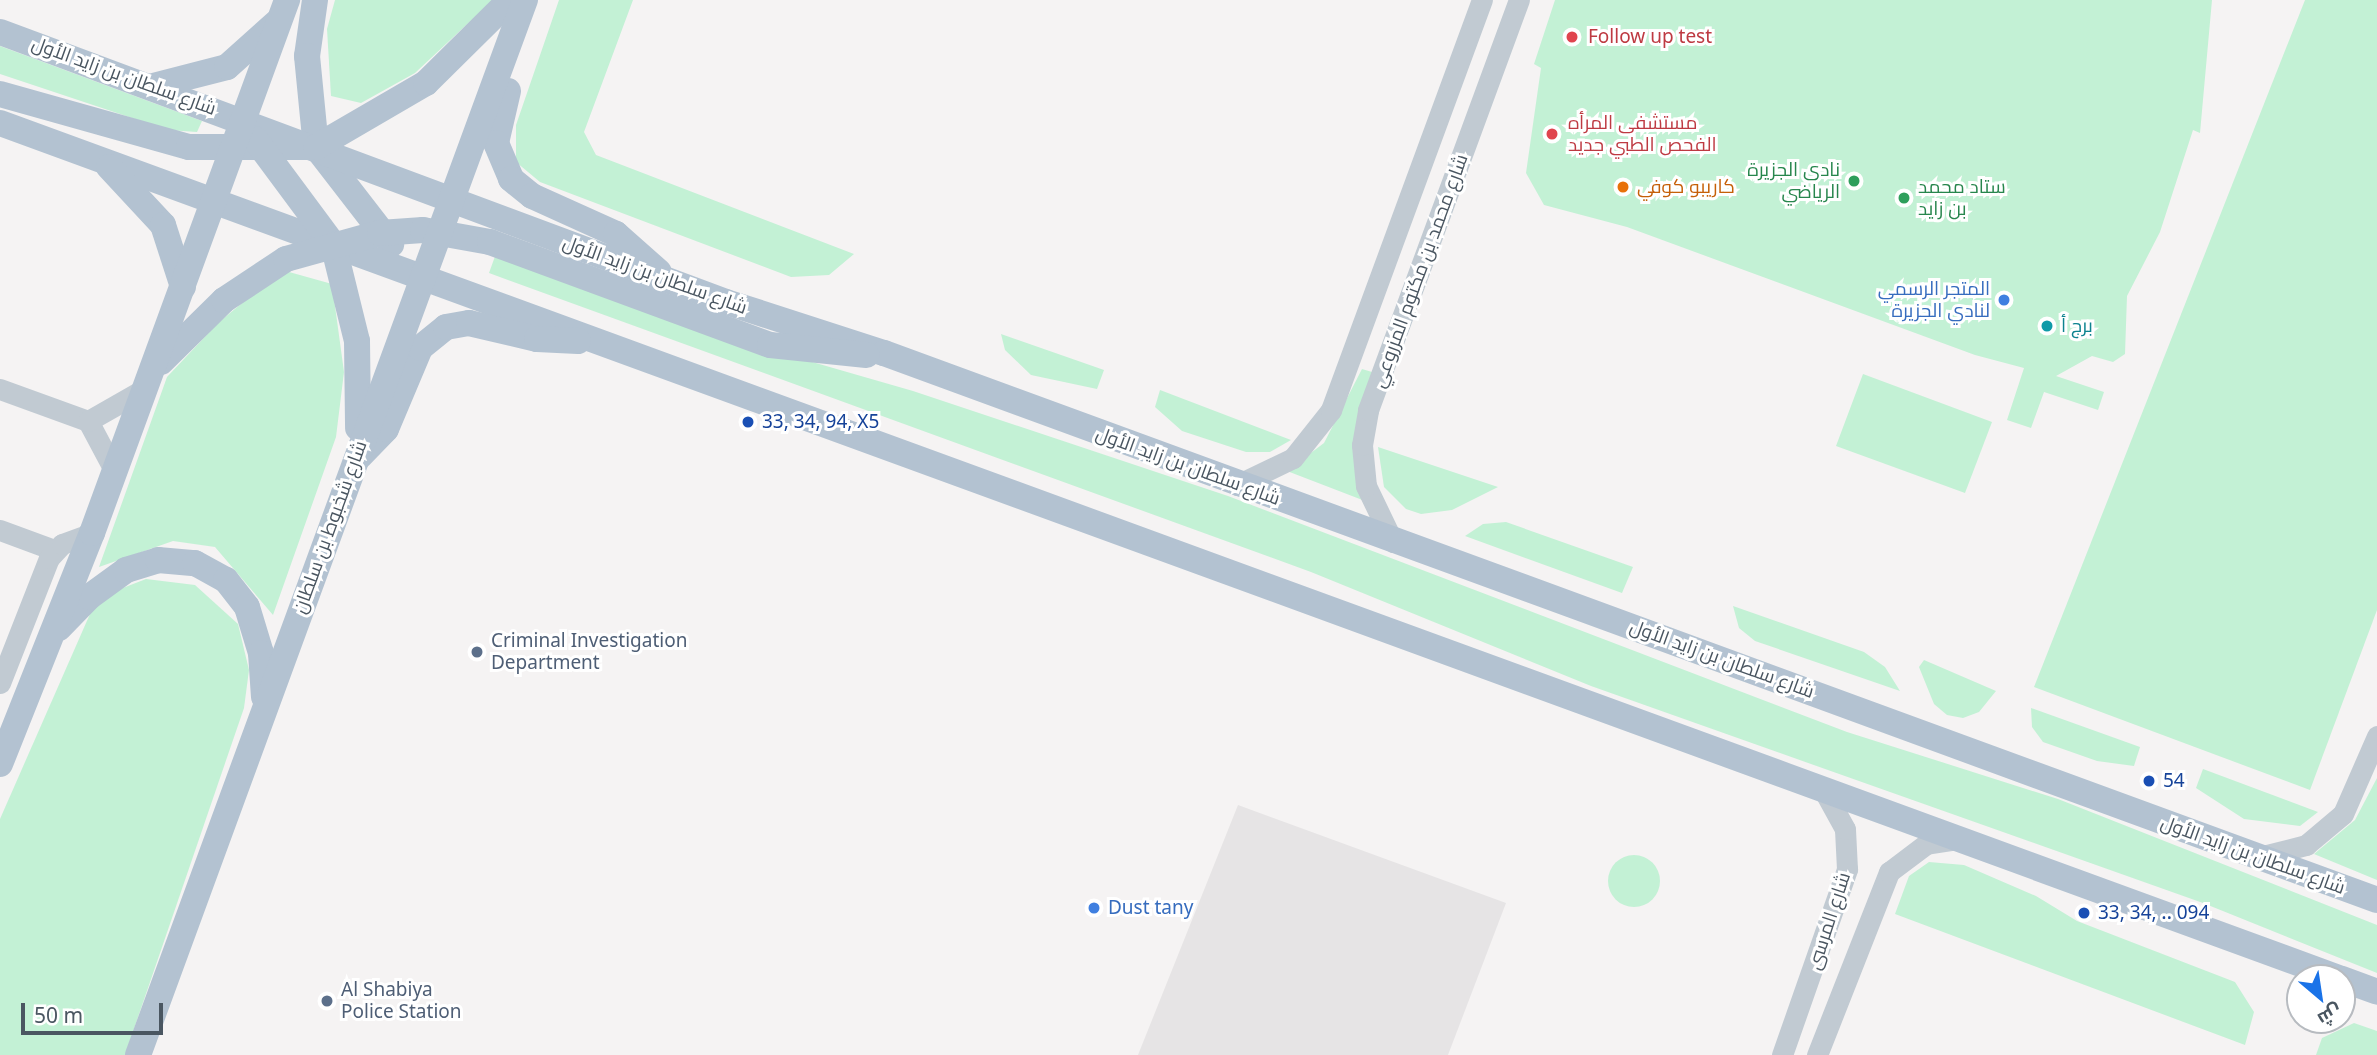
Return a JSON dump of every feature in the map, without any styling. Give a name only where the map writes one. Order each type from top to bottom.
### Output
[{"type":"main road","points":[[315,0],[307,55],[316,148],[380,233],[424,276]]},
{"type":"main road","points":[[0,94],[128,134],[233,151],[316,148],[426,83],[510,0]]},
{"type":"main road","name":"شارع شخبوط بن سلطان","points":[[138,1055],[353,461],[525,0]]},
{"type":"main road","points":[[153,86],[227,67],[284,10]]},
{"type":"main road","points":[[0,764],[92,533],[284,10]]},
{"type":"main road","points":[[515,27],[512,76],[496,143],[503,165],[532,196],[616,234],[664,279]]},
{"type":"main road","name":"شارع سلطان بن زايد الأول","points":[[0,32],[153,86],[664,279],[884,353],[1237,485],[2377,900]]},
{"type":"main road","points":[[244,120],[261,149],[333,244],[357,341],[359,401],[353,461]]},
{"type":"main road","points":[[0,123],[2300,964]]},
{"type":"main road","points":[[103,161],[163,225],[183,287]]},
{"type":"main road","points":[[146,383],[224,300],[286,259],[380,233],[441,231],[490,242],[770,345],[831,356],[884,353]]},
{"type":"main road","points":[[353,461],[386,429],[420,348],[446,327],[469,323],[537,339],[593,339]]},
{"type":"main road","points":[[50,638],[89,597],[127,570],[158,559],[195,563],[226,580],[247,607],[261,653],[263,713]]},
{"type":"main road","points":[[2356,984],[2377,992]]},
{"type":"street","name":"شارع محمد بن مكتوم المزروعي","points":[[1237,485],[1276,470],[1308,444],[1331,410],[1482,0]]},
{"type":"street","name":"شارع محمد بن مكتوم المزروعي","points":[[1393,542],[1373,506],[1363,466],[1366,419],[1519,0]]},
{"type":"street","points":[[1352,356],[1385,367]]},
{"type":"street","points":[[88,421],[146,383]]},
{"type":"street","points":[[0,389],[88,421],[114,470]]},
{"type":"street","points":[[0,530],[54,550]]},
{"type":"street","points":[[0,683],[54,550],[92,533]]},
{"type":"street","points":[[2259,858],[2306,845],[2343,814],[2377,736]]},
{"type":"street","name":"شارع المرسى","points":[[1782,1055],[1847,869],[1845,830],[1823,789]]},
{"type":"street","name":"شارع المرسى","points":[[1817,1055],[1889,872],[1918,847],[1962,839]]},
{"type":"street","points":[[1795,1020],[1825,1032]]},
{"type":"shaded area","points":[[1238,805],[1506,903],[1448,1055],[1138,1055]]},
{"type":"green space","points":[[335,0],[493,0],[415,73],[361,103],[331,96],[327,29]]},
{"type":"green space","points":[[559,0],[633,0],[584,132],[596,155],[854,254],[829,275],[791,277],[540,182],[516,162],[516,125]]},
{"type":"green space","name":"ستاد محمد بن زايد","points":[[1555,0],[2212,0],[2200,133],[2193,130],[2160,232],[2127,296],[2125,354],[2113,362],[2092,356],[2056,376],[2104,392],[2098,410],[2044,392],[2031,428],[2007,420],[2024,368],[1975,355],[1627,227],[1544,205],[1526,173],[1541,68],[1534,64]]},
{"type":"green space","points":[[2305,0],[2377,0],[2377,610],[2310,790],[2034,687]]},
{"type":"green space","points":[[0,46],[202,121],[197,132],[168,130],[0,74]]},
{"type":"green space","points":[[498,248],[760,347],[913,391],[1228,496],[1847,732],[2058,799],[2377,925],[2377,973],[2203,903],[1591,686],[1311,572],[489,273]]},
{"type":"green space","points":[[282,270],[332,284],[344,372],[336,437],[273,615],[215,547],[173,541],[99,567],[167,377],[218,323]]},
{"type":"green space","points":[[1001,334],[1104,370],[1097,389],[1031,375],[1005,350]]},
{"type":"green space","points":[[1362,369],[1372,372],[1365,501],[1287,471],[1324,443]]},
{"type":"green space","points":[[1863,374],[1992,422],[1965,493],[1836,446]]},
{"type":"green space","points":[[1160,390],[1291,440],[1270,452],[1246,452],[1182,431],[1155,407]]},
{"type":"green space","points":[[1378,447],[1498,487],[1452,510],[1421,514],[1406,509],[1384,487]]},
{"type":"green space","points":[[1506,522],[1633,567],[1622,593],[1465,536],[1483,524]]},
{"type":"green space","points":[[146,579],[195,585],[238,624],[249,670],[244,708],[125,1055],[0,1055],[0,819],[97,598]]},
{"type":"green space","points":[[1733,606],[1864,652],[1885,667],[1900,691],[1755,641],[1739,628]]},
{"type":"green space","points":[[1924,660],[1996,691],[1979,712],[1963,718],[1947,715],[1934,704],[1919,667]]},
{"type":"green space","points":[[2031,708],[2140,747],[2134,766],[2097,761],[2043,742],[2032,727]]},
{"type":"green space","points":[[2203,769],[2318,812],[2300,826],[2244,819],[2196,788]]},
{"type":"green space","points":[[2377,778],[2377,880],[2314,854],[2355,820]]},
{"type":"green space","points":[[1634,855],[1644,857],[1652,863],[1658,871],[1658,891],[1652,899],[1644,905],[1634,907],[1624,905],[1616,899],[1610,891],[1608,881],[1610,871],[1616,863],[1624,857]]},
{"type":"green space","points":[[1929,862],[1964,865],[2036,896],[2077,921],[2235,982],[2254,1012],[2245,1045],[1895,914],[1909,876]]},
{"type":"green space","points":[[2356,1024],[2377,1031],[2377,1055],[2316,1055],[2322,1038],[2331,1034],[2356,1034]]},
{"type":"place","name":"Follow up test","points":[[1572,37]]},
{"type":"place","name":"مستشفى المرأه الفحص الطبي جديد","points":[[1552,134]]},
{"type":"place","name":"نادى الجزيرة الرياضي","points":[[1854,181]]},
{"type":"place","name":"كاريبو كوفي","points":[[1623,187]]},
{"type":"place","name":"ستاد محمد بن زايد","points":[[1904,198]]},
{"type":"place","name":"المتجر الرسمي لنادي الجزيرة","points":[[2004,300]]},
{"type":"place","name":"برج أ","points":[[2047,326]]},
{"type":"place","name":"33, 34, 94, X5","points":[[748,422]]},
{"type":"place","name":"Criminal Investigation Department","points":[[477,652]]},
{"type":"place","name":"54","points":[[2149,781]]},
{"type":"place","name":"Dust tany","points":[[1094,908]]},
{"type":"place","name":"33, 34, .. 094","points":[[2084,913]]},
{"type":"place","name":"Al Shabiya Police Station","points":[[327,1001]]}]
